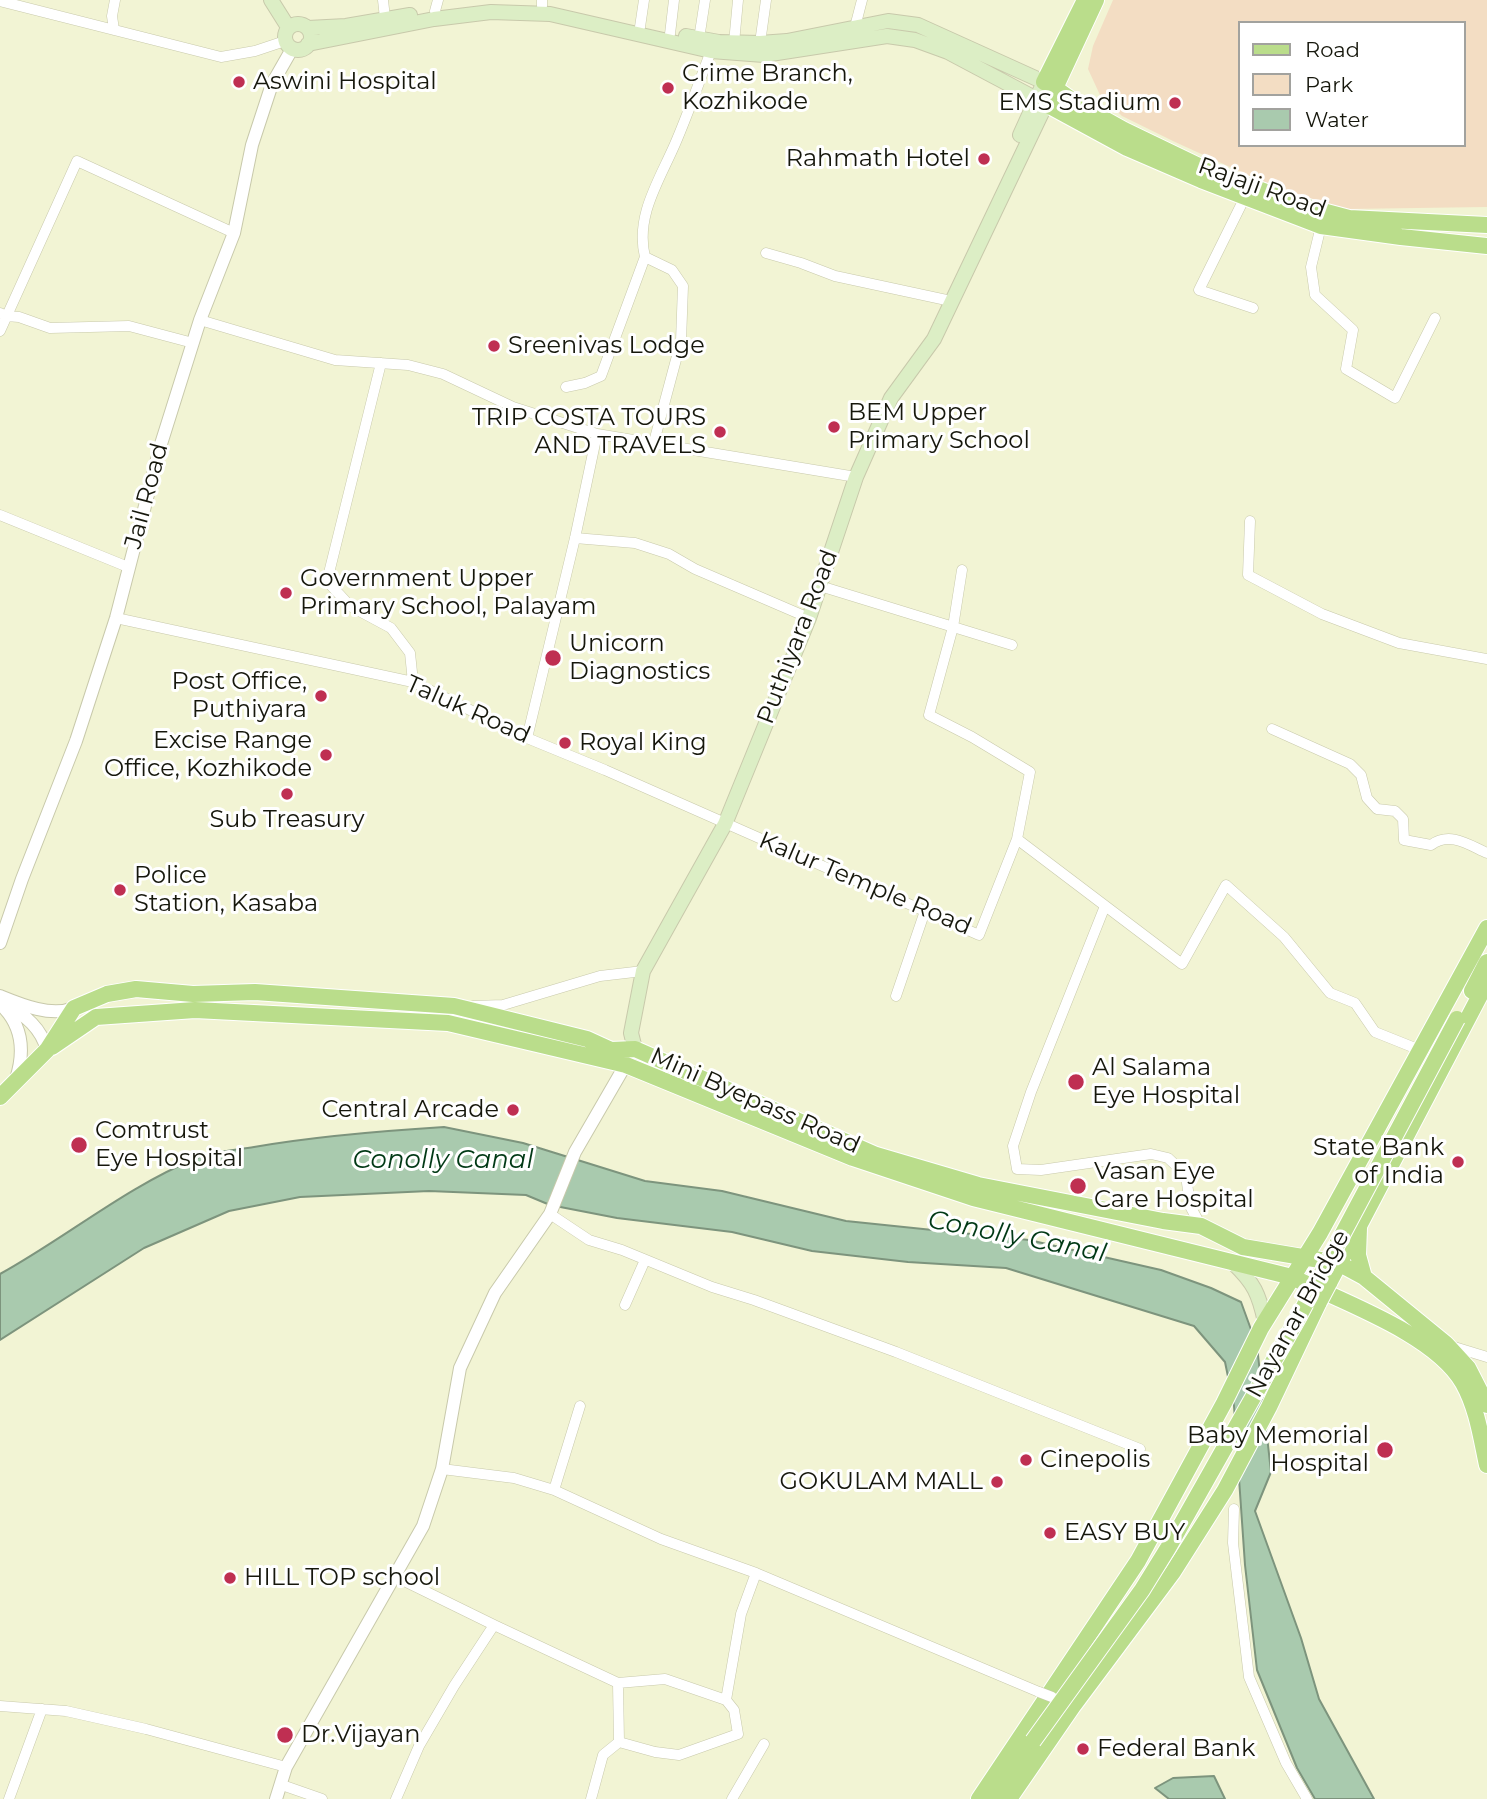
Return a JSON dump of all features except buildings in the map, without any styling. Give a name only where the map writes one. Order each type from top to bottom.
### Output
[{"type":"main road","points":[[271,0],[288,39],[304,48],[311,36],[308,28],[295,23],[288,39]]},
{"type":"main road","points":[[1040,101],[1084,1]]},
{"type":"main road","points":[[308,28],[346,26],[436,6],[542,3],[670,34],[777,54],[887,36],[915,40],[948,52],[1127,148],[1321,226],[1487,246]]},
{"type":"main road","points":[[308,44],[434,19],[503,12],[550,13],[711,51],[787,41],[888,21],[918,25],[1049,85]]},
{"type":"main road","name":"Rajaji Road","points":[[1049,85],[1124,130],[1207,170],[1304,206],[1349,218],[1487,225]]},
{"type":"main road","name":"Puthiyara Road","points":[[635,1049],[631,1033],[643,971],[725,824],[809,618],[856,477],[891,398],[934,339],[983,232],[991,222],[1032,128],[1040,101]]},
{"type":"main road","points":[[979,1799],[1138,1561],[1263,1325],[1320,1234],[1487,928]]},
{"type":"main road","name":"Nayanar Bridge","points":[[994,1799],[1142,1590],[1168,1548],[1299,1316],[1487,962]]},
{"type":"main road","points":[[1009,1799],[1073,1706],[1173,1572],[1225,1490],[1269,1407],[1359,1222],[1487,982]]},
{"type":"main road","name":"Mini Byepass Road","points":[[74,1008],[107,994],[136,989],[193,994],[256,992],[454,1006],[587,1039],[611,1050],[635,1049],[876,1155],[978,1185],[1201,1226],[1243,1247],[1338,1263],[1364,1277],[1440,1347]]},
{"type":"main road","points":[[47,1050],[74,1008]]},
{"type":"main road","points":[[0,1097],[47,1050],[96,1017],[195,1010],[448,1023],[626,1065],[853,1158],[973,1198],[1293,1277],[1440,1347],[1468,1368],[1487,1405]]},
{"type":"main road","points":[[1359,1222],[1358,1255],[1364,1277]]},
{"type":"main road","points":[[1233,1263],[1248,1278],[1259,1295],[1263,1325]]},
{"type":"main road","points":[[1440,1347],[1464,1384],[1475,1411],[1487,1465]]},
{"type":"main road","points":[[1172,1499],[1174,1522],[1180,1528],[1191,1530],[1203,1524]]},
{"type":"street","points":[[114,30],[112,16],[116,0]]},
{"type":"street","points":[[383,0],[384,18]]},
{"type":"street","points":[[640,27],[644,0]]},
{"type":"street","points":[[670,34],[674,0]]},
{"type":"street","points":[[699,39],[705,0]]},
{"type":"street","points":[[738,0],[738,46]]},
{"type":"street","points":[[760,43],[766,0]]},
{"type":"street","points":[[855,27],[862,0]]},
{"type":"street","points":[[0,1],[221,57],[255,51],[288,39]]},
{"type":"street","name":"Jail Road","points":[[0,943],[76,741],[116,618],[161,444],[200,320],[234,233],[252,145],[288,39]]},
{"type":"street","points":[[566,387],[601,376],[645,257],[641,239],[650,194],[676,143],[711,51]]},
{"type":"street","points":[[0,331],[3,314],[77,161],[234,233]]},
{"type":"street","points":[[1245,197],[1199,290],[1253,307]]},
{"type":"street","points":[[1321,226],[1311,267],[1315,295],[1353,330],[1346,369],[1395,398],[1435,318]]},
{"type":"street","points":[[766,253],[835,276],[951,302]]},
{"type":"street","points":[[645,257],[672,270],[683,286],[681,341],[654,442]]},
{"type":"street","points":[[3,314],[50,328],[129,326],[193,343]]},
{"type":"street","points":[[200,320],[335,360],[408,365],[443,374],[513,407],[597,434],[856,477]]},
{"type":"street","points":[[381,363],[327,581],[350,606],[391,628],[410,653],[413,682]]},
{"type":"street","points":[[527,738],[597,434]]},
{"type":"street","points":[[0,515],[128,567]]},
{"type":"street","points":[[1251,521],[1248,575],[1322,614],[1388,639],[1487,659]]},
{"type":"street","points":[[575,538],[635,543],[669,554],[695,569],[809,618]]},
{"type":"street","points":[[962,570],[953,627],[929,715],[1030,772],[1017,839],[1182,964],[1226,885],[1284,937],[1330,993],[1355,1003],[1375,1032],[1419,1050]]},
{"type":"street","points":[[820,586],[1012,645]]},
{"type":"street","name":"Taluk Road","points":[[116,618],[413,682],[527,738],[725,824]]},
{"type":"street","points":[[1272,729],[1350,764],[1361,775],[1367,798],[1377,809],[1395,811],[1404,820],[1404,840],[1431,845],[1439,839],[1449,838],[1487,853]]},
{"type":"street","name":"Kalur Temple Road","points":[[725,824],[979,935],[1017,839]]},
{"type":"street","points":[[1105,906],[1031,1091],[1013,1146],[1017,1169],[1041,1170],[1151,1154],[1168,1158],[1186,1175],[1190,1206],[1201,1226]]},
{"type":"street","points":[[896,996],[925,911]]},
{"type":"street","points":[[454,1006],[503,1005],[600,976],[643,971]]},
{"type":"street","points":[[0,1000],[63,1013],[74,1008]]},
{"type":"street","points":[[0,1000],[36,1026],[43,1036],[47,1050]]},
{"type":"street","points":[[0,1000],[20,1034],[22,1048],[16,1079]]},
{"type":"street","points":[[276,1799],[286,1767],[423,1526],[442,1469],[460,1367],[495,1293],[550,1214],[575,1152],[635,1049]]},
{"type":"street","points":[[550,1214],[589,1240],[896,1352],[1140,1449]]},
{"type":"street","points":[[625,1305],[645,1260]]},
{"type":"street","points":[[1440,1347],[1487,1357]]},
{"type":"street","points":[[554,1490],[580,1406]]},
{"type":"street","points":[[442,1469],[514,1478],[554,1490],[661,1539],[756,1573],[1054,1698]]},
{"type":"street","points":[[1234,1509],[1233,1542],[1250,1676],[1286,1763],[1307,1799]]},
{"type":"street","points":[[726,1700],[741,1614],[756,1573]]},
{"type":"street","points":[[394,1576],[618,1682],[665,1679],[726,1700],[734,1710],[738,1734],[679,1755],[655,1752],[619,1742]]},
{"type":"street","points":[[396,1799],[419,1746],[494,1625]]},
{"type":"street","points":[[618,1682],[619,1742]]},
{"type":"street","points":[[0,1706],[42,1709],[146,1729],[286,1767]]},
{"type":"street","points":[[9,1799],[42,1709]]},
{"type":"street","points":[[591,1799],[603,1755],[619,1742]]},
{"type":"street","points":[[733,1799],[764,1744]]},
{"type":"street","points":[[282,1785],[322,1799]]},
{"type":"green space","name":"EMS Stadium","points":[[1113,0],[1487,0],[1487,207],[1347,209],[1307,202],[1122,116],[1100,95],[1088,69],[1093,46]]},
{"type":"water","name":"Conolly Canal","points":[[444,1127],[523,1143],[645,1181],[722,1191],[846,1221],[1029,1240],[1161,1270],[1241,1302],[1257,1346],[1271,1472],[1255,1511],[1301,1638],[1319,1699],[1374,1799],[1315,1799],[1297,1768],[1257,1670],[1245,1565],[1234,1406],[1225,1362],[1194,1326],[1006,1268],[908,1262],[812,1251],[732,1232],[617,1218],[550,1205],[526,1195],[429,1191],[300,1197],[229,1211],[144,1248],[0,1340],[0,1274],[171,1170],[204,1156],[225,1151],[325,1137]]},
{"type":"water","points":[[1214,1776],[1225,1799],[1169,1799],[1155,1788],[1173,1778]]},
{"type":"place","name":"Aswini Hospital","points":[[239,82]]},
{"type":"place","name":"Crime Branch, Kozhikode","points":[[668,88]]},
{"type":"place","name":"EMS Stadium","points":[[1175,103]]},
{"type":"place","name":"Rahmath Hotel","points":[[984,159]]},
{"type":"place","name":"Sreenivas Lodge","points":[[494,346]]},
{"type":"place","name":"BEM Upper Primary School","points":[[834,427]]},
{"type":"place","name":"TRIP COSTA TOURS AND TRAVELS","points":[[720,432]]},
{"type":"place","name":"Government Upper Primary School, Palayam","points":[[286,593]]},
{"type":"place","name":"Unicorn Diagnostics","points":[[553,658]]},
{"type":"place","name":"Post Office, Puthiyara","points":[[321,696]]},
{"type":"place","name":"Royal King","points":[[565,743]]},
{"type":"place","name":"Excise Range Office, Kozhikode","points":[[326,755]]},
{"type":"place","name":"Sub Treasury","points":[[287,794]]},
{"type":"place","name":"Police Station, Kasaba","points":[[120,890]]},
{"type":"place","name":"Al Salama Eye Hospital","points":[[1076,1082]]},
{"type":"place","name":"Central Arcade","points":[[513,1110]]},
{"type":"place","name":"Comtrust Eye Hospital","points":[[79,1145]]},
{"type":"place","name":"State Bank of India","points":[[1458,1162]]},
{"type":"place","name":"Vasan Eye Care Hospital","points":[[1078,1186]]},
{"type":"place","name":"Baby Memorial Hospital","points":[[1385,1450]]},
{"type":"place","name":"Cinepolis","points":[[1026,1460]]},
{"type":"place","name":"GOKULAM MALL","points":[[997,1482]]},
{"type":"place","name":"EASY BUY","points":[[1050,1533]]},
{"type":"place","name":"HILL TOP school","points":[[230,1578]]},
{"type":"place","name":"Dr.Vijayan","points":[[285,1735]]},
{"type":"place","name":"Federal Bank","points":[[1083,1749]]}]
